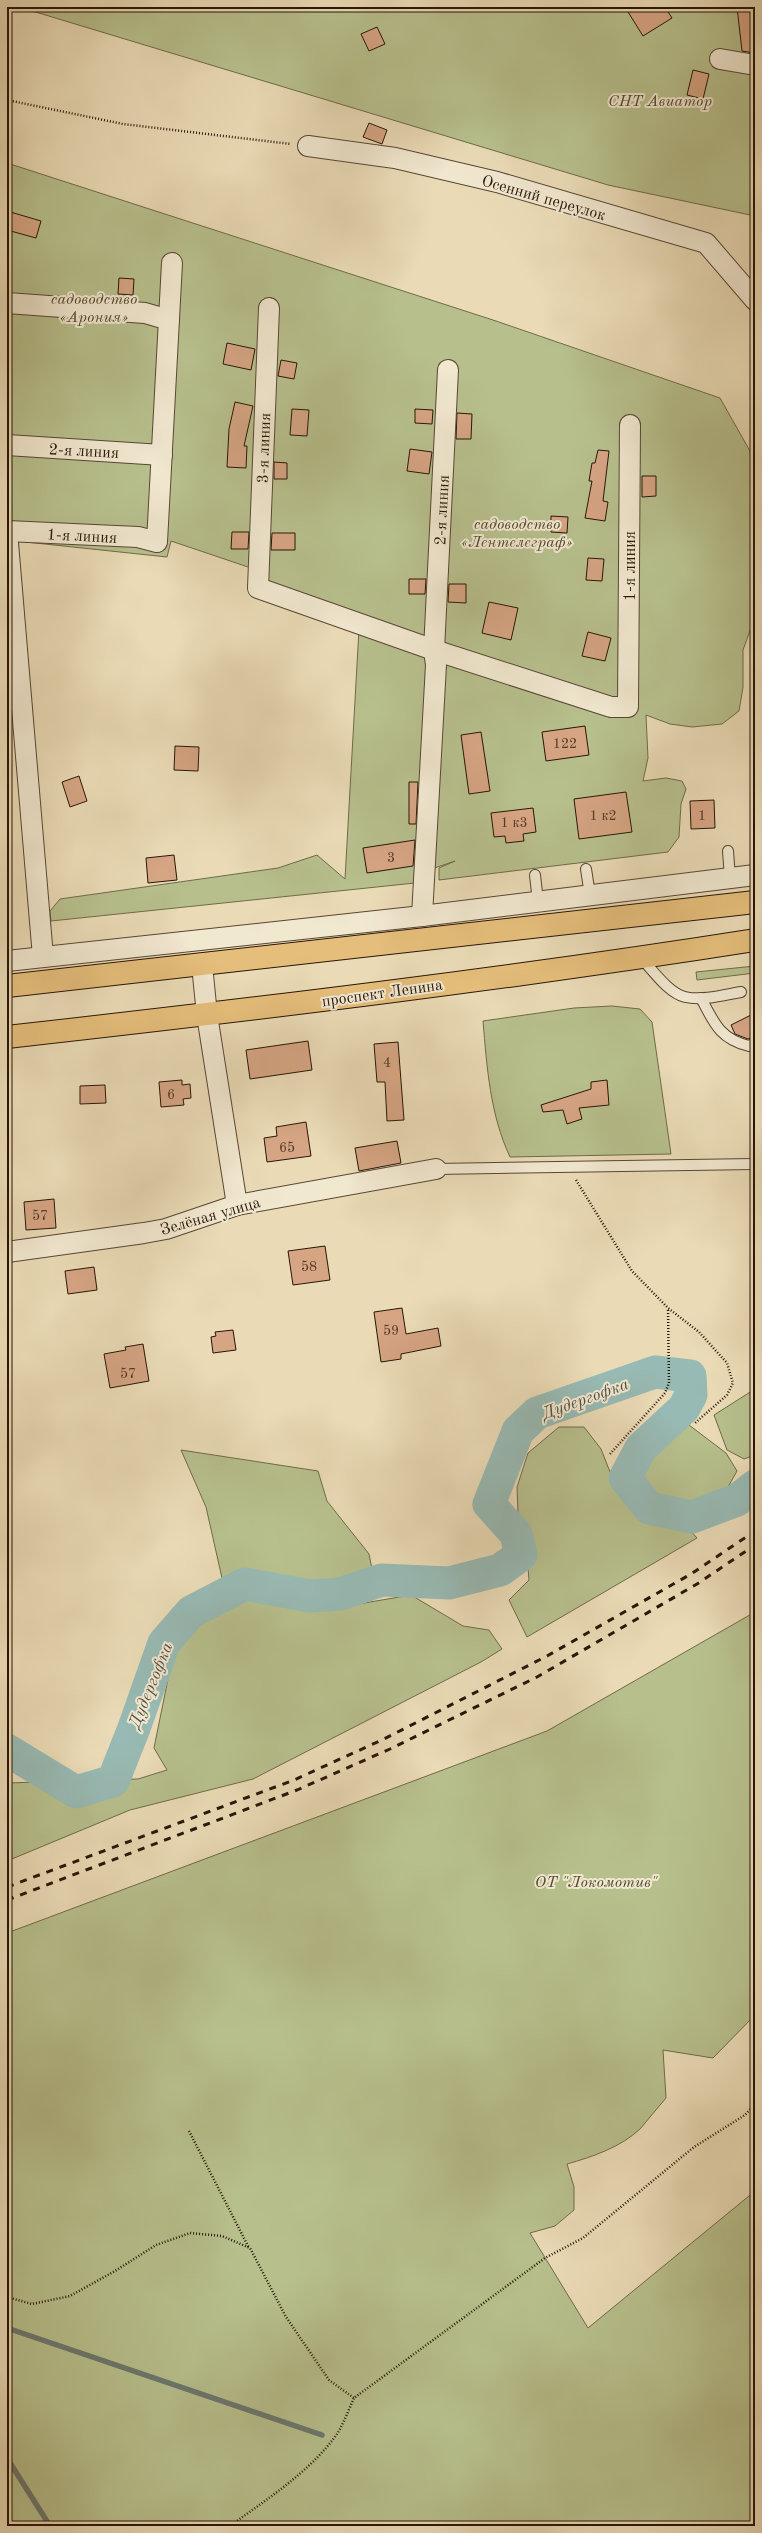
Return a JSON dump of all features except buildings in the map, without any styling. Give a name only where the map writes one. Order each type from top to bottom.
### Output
[{"type":"highway","points":[[7,986],[755,902]]},
{"type":"highway","name":"проспект Ленина","points":[[7,1037],[207,1015],[640,958],[755,940]]},
{"type":"street","points":[[720,59],[755,65]]},
{"type":"street","name":"Осенний переулок","points":[[308,146],[395,158],[483,179],[706,244],[755,300]]},
{"type":"street","points":[[162,455],[172,263]]},
{"type":"street","points":[[7,303],[146,313],[169,320]]},
{"type":"street","name":"3-я линия","points":[[269,308],[258,588],[434,650]]},
{"type":"street","name":"2-я линия","points":[[422,916],[436,665],[434,650],[448,370]]},
{"type":"street","name":"1-я линия","points":[[434,650],[611,707],[628,707],[630,425]]},
{"type":"street","name":"2-я линия","points":[[7,446],[162,455]]},
{"type":"street","name":"1-я линия","points":[[7,531],[138,537],[157,542],[162,455]]},
{"type":"street","points":[[7,531],[43,957]]},
{"type":"street","points":[[7,961],[422,916],[755,875]]},
{"type":"street","points":[[202,965],[207,1015],[237,1205]]},
{"type":"street","name":"Зелёная улица","points":[[7,1252],[151,1232],[237,1205],[436,1169]]},
{"type":"lane","points":[[728,852],[730,878]]},
{"type":"lane","points":[[586,869],[590,895]]},
{"type":"lane","points":[[535,875],[538,902]]},
{"type":"lane","points":[[640,958],[671,988],[684,997],[702,998],[741,992]]},
{"type":"lane","points":[[702,998],[714,1023],[733,1042],[749,1046],[755,1043]]},
{"type":"lane","points":[[436,1169],[755,1164]]},
{"type":"path","points":[[7,100],[123,124],[308,146]]},
{"type":"path","points":[[569,1167],[600,1222],[632,1271],[668,1308],[699,1332],[727,1363],[733,1383],[727,1396],[695,1423]]},
{"type":"path","points":[[610,1454],[665,1393],[669,1383],[668,1308]]},
{"type":"path","points":[[230,2526],[281,2489],[320,2453],[338,2433],[354,2398],[545,2258],[583,2238],[694,2147],[745,2115],[755,2104]]},
{"type":"path","points":[[188,2131],[286,2318],[329,2380],[354,2398]]},
{"type":"path","points":[[7,2297],[32,2304],[70,2296],[115,2271],[156,2245],[190,2233],[222,2236],[250,2248]]},
{"type":"green space","name":"СНТ Авиатор","points":[[19,7],[755,7],[755,216],[608,185]]},
{"type":"green space","points":[[7,163],[493,320],[720,398],[750,451],[755,480],[755,617],[743,650],[743,687],[739,711],[722,724],[692,727],[670,724],[646,715],[648,758],[643,781],[666,778],[682,781],[686,789],[681,804],[679,837],[668,852],[439,880],[439,868],[455,861],[417,874],[415,883],[51,921],[50,911],[60,899],[278,868],[317,855],[345,879],[359,629],[256,594],[254,569],[171,541],[167,557],[7,540]]},
{"type":"green space","points":[[7,728],[11,796],[7,797]]},
{"type":"green space","points":[[755,966],[755,973],[697,980],[696,972]]},
{"type":"green space","points":[[612,1006],[640,1009],[652,1022],[671,1154],[510,1157],[503,1141],[490,1090],[483,1021],[574,1008]]},
{"type":"green space","points":[[755,1389],[755,1455],[744,1459],[727,1450],[714,1415]]},
{"type":"green space","points":[[685,1422],[726,1453],[737,1471],[723,1496],[703,1505],[675,1505],[649,1495],[639,1480],[646,1458]]},
{"type":"green space","points":[[559,1427],[584,1427],[601,1449],[612,1477],[631,1506],[650,1517],[687,1527],[697,1538],[527,1637],[509,1600],[529,1580],[526,1545],[518,1513],[517,1487],[528,1453]]},
{"type":"green space","points":[[181,1450],[318,1471],[327,1501],[369,1554],[373,1574],[335,1589],[305,1588],[246,1577],[222,1578],[206,1507]]},
{"type":"green space","points":[[411,1595],[463,1626],[489,1630],[502,1649],[481,1662],[253,1779],[130,1810],[7,1861],[7,1783],[138,1779],[167,1770],[154,1748],[173,1654],[189,1629],[251,1598],[285,1606],[314,1608],[341,1607]]},
{"type":"green space","name":"ОТ \"Локомотив\"","points":[[755,1612],[755,2015],[713,2058],[663,2050],[666,2098],[640,2129],[624,2141],[596,2155],[567,2164],[574,2187],[574,2210],[555,2226],[530,2233],[588,2328],[755,2191],[755,2526],[7,2526],[7,1933],[547,1731]]},
{"type":"waterway","name":"Дудергофка","points":[[7,1750],[76,1792],[113,1781],[134,1728],[164,1643],[191,1612],[245,1584],[310,1596],[340,1594],[382,1580],[449,1583],[500,1570],[521,1555],[516,1534],[489,1504],[518,1431],[537,1413],[655,1372],[690,1376],[691,1395],[684,1408],[641,1448],[625,1478],[649,1508],[692,1517],[737,1500],[755,1486]]},
{"type":"waterway","points":[[7,2328],[322,2435]]},
{"type":"waterway","points":[[7,2458],[50,2526]]},
{"type":"railway","points":[[7,1887],[294,1780],[384,1739],[547,1656],[691,1574],[755,1531]]},
{"type":"railway","points":[[7,1900],[297,1790],[390,1749],[537,1677],[697,1584],[755,1545]]},
{"type":"park label","name":"садоводство «Арония»","points":[[94,307]]},
{"type":"park label","name":"садоводство «Лентелеграф»","points":[[517,532]]}]
